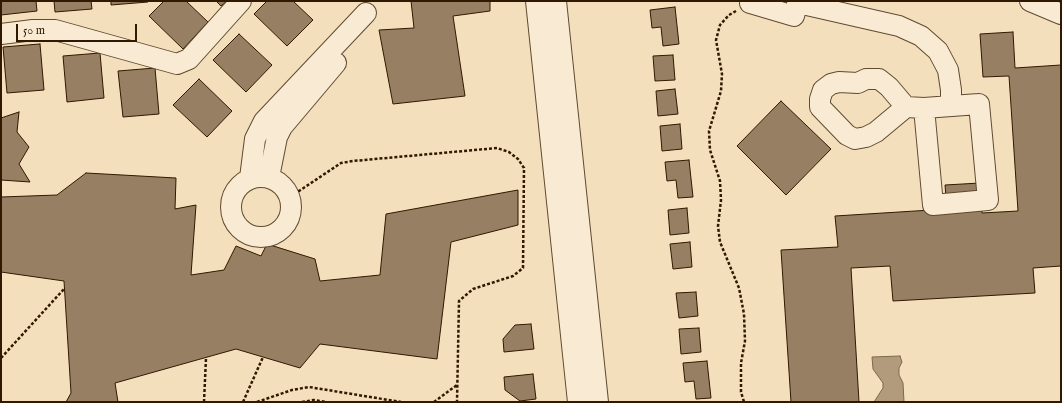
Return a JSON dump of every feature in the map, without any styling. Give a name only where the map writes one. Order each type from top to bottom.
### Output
[{"type":"street","points":[[1,34],[33,30],[55,30],[177,64],[189,59],[241,1]]},
{"type":"street","points":[[536,1],[578,402]]},
{"type":"street","points":[[556,1],[598,402]]},
{"type":"street","points":[[1030,1],[1061,14]]},
{"type":"street","points":[[750,2],[794,16],[798,2],[898,26],[922,36],[938,51],[948,70],[951,90],[951,106]]},
{"type":"street","points":[[259,178],[282,127],[358,38],[368,7]]},
{"type":"street","points":[[979,104],[988,200],[933,205],[915,108],[951,106],[979,104]]},
{"type":"street","points":[[259,178],[278,182],[285,188],[290,197],[290,216],[286,224],[279,231],[270,236],[260,238],[250,235],[241,230],[234,222],[231,212],[231,202],[234,192],[241,184],[259,178]]},
{"type":"path","points":[[744,402],[741,392],[741,363],[745,341],[744,314],[740,288],[720,242],[718,226],[722,200],[720,182],[710,150],[709,131],[721,91],[722,74],[716,40],[720,25],[729,15],[750,2]]},
{"type":"path","points":[[290,197],[341,163],[496,148],[509,152],[518,159],[524,168],[523,268],[513,276],[473,289],[459,302],[457,402]]},
{"type":"path","points":[[1,358],[64,289]]},
{"type":"path","points":[[204,402],[206,358]]},
{"type":"path","points":[[243,402],[263,358]]},
{"type":"path","points":[[434,402],[457,385]]},
{"type":"path","points":[[257,402],[292,390],[308,387],[401,402]]},
{"type":"path","points":[[302,402],[314,400],[326,402]]},
{"type":"shaded area","points":[[900,356],[902,362],[899,368],[899,375],[903,383],[904,402],[874,402],[883,388],[883,383],[873,369],[872,357]]},
{"type":"building","points":[[1,1],[36,1],[37,11],[1,15]]},
{"type":"building","points":[[54,1],[91,1],[92,9],[55,12]]},
{"type":"building","points":[[111,1],[148,1],[148,2],[111,5]]},
{"type":"building","points":[[164,1],[186,1],[208,22],[183,49],[149,16]]},
{"type":"building","points":[[216,1],[227,1],[221,6]]},
{"type":"building","points":[[267,1],[293,1],[313,20],[287,46],[254,14]]},
{"type":"building","points":[[411,1],[490,1],[490,11],[453,16],[465,96],[393,104],[379,30],[414,28]]},
{"type":"building","points":[[675,7],[679,44],[663,46],[661,27],[652,28],[650,10]]},
{"type":"building","points":[[1013,32],[1015,68],[1061,65],[1061,266],[1033,268],[1035,293],[893,301],[890,266],[851,268],[859,402],[791,402],[781,250],[838,247],[835,216],[947,209],[945,185],[980,183],[982,213],[1018,211],[1009,76],[983,77],[980,34]]},
{"type":"building","points":[[239,34],[272,65],[246,92],[213,60]]},
{"type":"building","points":[[40,44],[44,90],[7,93],[3,47]]},
{"type":"building","points":[[100,53],[104,98],[67,102],[63,56]]},
{"type":"building","points":[[673,55],[675,80],[655,81],[653,56]]},
{"type":"building","points":[[155,68],[159,114],[123,117],[118,71]]},
{"type":"building","points":[[199,79],[232,111],[207,137],[173,105]]},
{"type":"building","points":[[675,89],[678,114],[658,116],[656,91]]},
{"type":"building","points":[[781,101],[831,149],[786,195],[737,146]]},
{"type":"building","points":[[19,112],[17,132],[29,147],[19,164],[30,182],[1,180],[1,118]]},
{"type":"building","points":[[680,124],[682,149],[662,151],[660,126]]},
{"type":"building","points":[[689,160],[693,197],[678,198],[676,180],[667,181],[665,162]]},
{"type":"building","points":[[86,173],[176,178],[175,209],[196,205],[191,275],[224,270],[236,246],[261,256],[267,244],[315,259],[320,281],[380,275],[386,214],[518,190],[518,225],[451,242],[437,359],[320,344],[300,368],[236,349],[115,383],[118,402],[66,402],[71,393],[64,281],[1,272],[1,197],[57,195]]},
{"type":"building","points":[[687,208],[689,233],[670,235],[668,210]]},
{"type":"building","points":[[690,242],[692,267],[673,269],[670,244]]},
{"type":"building","points":[[696,292],[698,316],[679,318],[676,293]]},
{"type":"building","points":[[531,324],[534,349],[504,352],[503,339],[515,325]]},
{"type":"building","points":[[699,328],[701,352],[681,354],[679,329]]},
{"type":"building","points":[[707,361],[711,398],[696,399],[694,381],[685,382],[683,363]]},
{"type":"building","points":[[533,374],[536,399],[520,401],[505,390],[504,377]]}]
